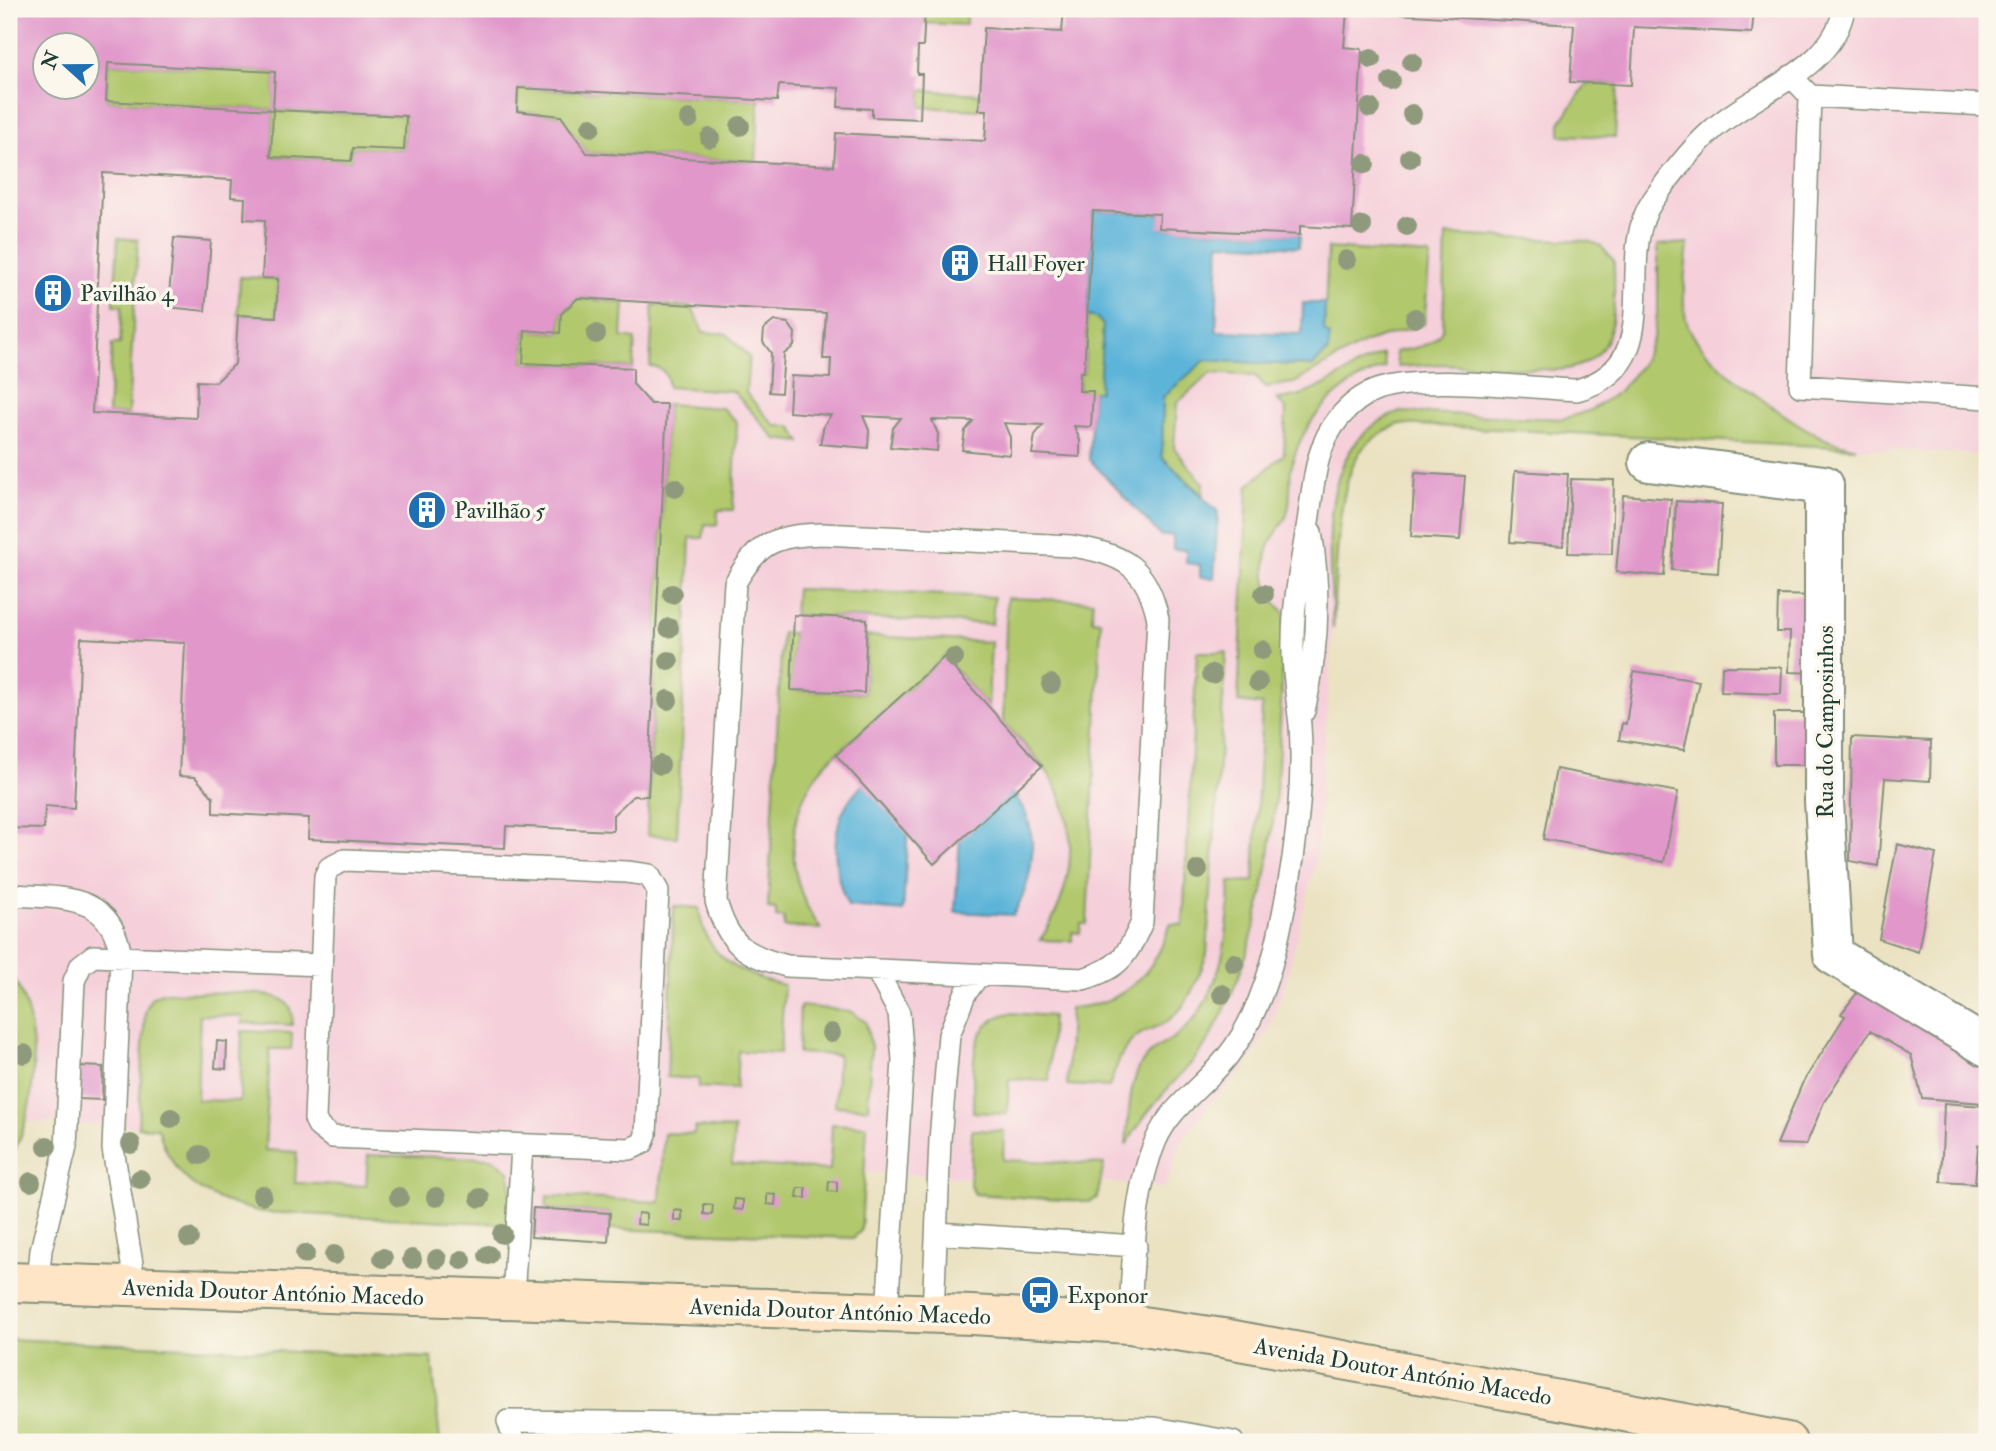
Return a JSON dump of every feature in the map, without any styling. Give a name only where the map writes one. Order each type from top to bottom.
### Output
[{"type":"main road","name":"Avenida Doutor António Macedo","points":[[24,1283],[887,1312],[1129,1324],[1223,1338],[1787,1442]]},
{"type":"street","name":"Rua do Camposinhos","points":[[1649,462],[1824,485],[1824,801],[1833,956],[1987,1047]]},
{"type":"lane","points":[[1129,1324],[1144,1174],[1158,1135],[1178,1106],[1209,1079],[1230,1054],[1265,984],[1280,925],[1293,855],[1300,728],[1312,676],[1318,570],[1309,516],[1313,478],[1323,444],[1337,419],[1356,401],[1376,390],[1428,383],[1577,390],[1595,385],[1613,373],[1625,355],[1634,333],[1637,258],[1643,214],[1677,166],[1713,129],[1821,54],[1841,27],[1844,9]]},
{"type":"lane","points":[[1791,76],[1811,96],[1987,105]]},
{"type":"lane","points":[[1811,96],[1800,386],[1987,398]]},
{"type":"lane","points":[[790,535],[1004,543],[1104,551],[1127,562],[1142,576],[1153,596],[1158,619],[1142,922],[1128,954],[1107,972],[1083,979],[979,975],[787,966],[762,960],[738,946],[723,927],[716,901],[735,583],[749,559],[768,542],[790,535]]},
{"type":"lane","points":[[337,862],[649,875],[658,891],[646,1134],[643,1143],[630,1149],[522,1146],[332,1137],[325,1134],[316,1119],[321,965],[325,876],[337,862]]},
{"type":"lane","points":[[9,895],[85,901],[103,915],[118,936],[121,958],[113,1149],[132,1264],[131,1287]]},
{"type":"lane","points":[[24,1283],[43,1238],[66,1147],[74,981],[80,965],[93,956],[321,965]]},
{"type":"lane","points":[[877,971],[899,1013],[904,1060],[887,1312]]},
{"type":"lane","points":[[933,1314],[949,1035],[965,994],[979,975]]},
{"type":"lane","points":[[513,1300],[522,1146]]},
{"type":"lane","points":[[937,1233],[1136,1246]]},
{"type":"lane","points":[[515,1442],[509,1421],[1155,1427],[1233,1442]]},
{"type":"shaded area","points":[[9,9],[1987,9],[1987,455],[1400,424],[1381,432],[1360,452],[1348,479],[1341,519],[1316,859],[1285,985],[1268,1031],[1242,1072],[1206,1107],[1181,1143],[1164,1188],[1103,1182],[1097,1198],[1090,1202],[981,1196],[972,1190],[970,1178],[865,1172],[861,1231],[847,1239],[609,1229],[610,1213],[534,1208],[532,1225],[262,1212],[236,1206],[195,1186],[181,1175],[165,1154],[158,1128],[23,1121],[17,1147],[9,1162]]},
{"type":"green space","points":[[925,9],[966,9],[966,25],[924,23]]},
{"type":"green space","points":[[108,63],[275,72],[274,110],[406,116],[404,150],[353,148],[351,161],[271,157],[273,110],[106,101]]},
{"type":"green space","points":[[1587,83],[1618,84],[1615,137],[1560,135],[1560,123]]},
{"type":"green space","points":[[518,88],[759,100],[756,162],[587,153],[560,116],[517,111]]},
{"type":"green space","points":[[921,90],[980,94],[979,110],[921,107]]},
{"type":"green space","points":[[1446,235],[1589,241],[1601,246],[1614,261],[1613,316],[1610,333],[1603,347],[1593,358],[1578,366],[1557,370],[1442,364],[1398,367],[1395,352],[1429,343],[1440,334],[1443,327]]},
{"type":"green space","points":[[118,238],[138,240],[128,414],[108,414],[112,344],[120,344],[122,306],[114,305]]},
{"type":"green space","points":[[1688,243],[1684,283],[1685,314],[1695,338],[1708,354],[1747,388],[1791,419],[1825,439],[1856,448],[1399,424],[1368,443],[1352,468],[1338,537],[1333,629],[1330,568],[1332,504],[1339,474],[1352,448],[1371,427],[1400,412],[1563,419],[1591,410],[1619,391],[1641,365],[1654,336],[1658,307],[1658,245]]},
{"type":"green space","points":[[1328,248],[1430,255],[1424,324],[1366,342],[1294,383],[1266,387],[1255,376],[1211,373],[1177,403],[1174,448],[1203,483],[1203,495],[1162,457],[1163,397],[1205,360],[1313,366],[1324,332]]},
{"type":"green space","points":[[240,277],[278,279],[276,317],[238,315]]},
{"type":"green space","points":[[578,298],[624,303],[622,337],[635,339],[633,368],[523,363],[525,330],[560,333],[561,314]]},
{"type":"green space","points":[[653,305],[692,307],[703,332],[727,334],[749,357],[746,393],[775,426],[791,426],[801,442],[776,439],[733,391],[668,387],[664,372],[650,366]]},
{"type":"green space","points":[[1087,316],[1097,318],[1103,325],[1099,392],[1079,391],[1080,372],[1084,372]]},
{"type":"green space","points":[[1383,354],[1385,368],[1352,383],[1338,394],[1324,406],[1303,435],[1291,469],[1288,512],[1267,553],[1269,590],[1278,606],[1285,612],[1273,827],[1253,932],[1236,983],[1213,1032],[1194,1060],[1152,1107],[1126,1145],[1130,1102],[1138,1070],[1147,1056],[1181,1033],[1198,1013],[1216,978],[1222,959],[1230,882],[1254,881],[1262,705],[1238,702],[1248,486],[1284,454],[1286,409],[1277,399],[1307,393]]},
{"type":"green space","points":[[667,404],[722,408],[737,422],[733,510],[718,510],[717,525],[705,524],[703,538],[690,538],[677,837],[647,835]]},
{"type":"green space","points":[[796,589],[994,597],[992,624],[794,615]]},
{"type":"green space","points":[[1007,598],[1093,601],[1092,620],[1101,621],[1087,924],[1081,924],[1080,933],[1072,932],[1072,941],[1040,940],[1060,903],[1066,884],[1070,844],[1063,804],[1055,785],[1038,760],[1003,722]]},
{"type":"green space","points":[[782,633],[793,633],[792,690],[864,693],[867,636],[991,642],[988,706],[944,657],[832,757],[817,774],[799,812],[794,832],[794,852],[801,892],[821,929],[784,927],[784,918],[776,917],[776,909],[768,908]]},
{"type":"green space","points":[[1197,652],[1226,652],[1207,954],[1182,1007],[1169,1020],[1133,1040],[1120,1058],[1109,1087],[1067,1085],[1070,1008],[1106,1001],[1135,984],[1156,958],[1170,924],[1183,925]]},
{"type":"green space","points":[[674,906],[699,908],[708,939],[727,961],[753,976],[784,985],[780,1053],[738,1051],[736,1089],[698,1087],[699,1079],[667,1077]]},
{"type":"green space","points":[[9,970],[28,1015],[33,1066],[27,1116],[9,1162]]},
{"type":"green space","points":[[226,992],[262,995],[276,997],[289,1006],[292,1025],[242,1023],[243,1016],[200,1015],[197,1100],[240,1101],[242,1031],[292,1033],[291,1049],[270,1049],[265,1150],[297,1152],[295,1183],[366,1186],[368,1155],[492,1158],[509,1171],[510,1224],[262,1212],[225,1201],[196,1186],[173,1163],[158,1128],[138,1127],[145,1012],[151,998],[161,993]]},
{"type":"green space","points":[[800,1006],[850,1011],[866,1022],[871,1048],[868,1108],[835,1106],[838,1055],[798,1053]]},
{"type":"green space","points":[[1010,1013],[1052,1016],[1049,1081],[1009,1079],[1007,1114],[973,1112],[973,1067],[979,1039],[985,1027]]},
{"type":"green space","points":[[832,1124],[867,1126],[861,1231],[853,1238],[609,1229],[610,1213],[546,1209],[547,1196],[660,1202],[664,1133],[694,1134],[695,1127],[734,1129],[732,1164],[830,1170]]},
{"type":"green space","points":[[972,1130],[1004,1131],[1003,1160],[1104,1164],[1097,1198],[1090,1202],[975,1194],[970,1185]]},
{"type":"green space","points":[[9,1339],[432,1358],[440,1442],[9,1442]]},
{"type":"water","points":[[1093,211],[1160,214],[1160,228],[1300,235],[1299,247],[1219,243],[1216,331],[1302,334],[1303,303],[1325,303],[1324,331],[1330,336],[1328,351],[1313,366],[1205,360],[1163,397],[1162,457],[1218,512],[1214,578],[1200,577],[1200,565],[1186,563],[1186,550],[1173,549],[1173,535],[1161,536],[1089,459],[1093,391],[1099,391],[1103,325],[1097,318],[1087,316]]},
{"type":"water","points":[[912,758],[903,911],[848,906],[842,891],[836,857],[839,823],[845,807],[868,781]]},
{"type":"water","points":[[965,761],[1007,788],[1019,801],[1027,817],[1031,833],[1031,867],[1021,900],[1013,915],[955,912]]},
{"type":"building","points":[[9,9],[925,9],[923,47],[918,47],[917,74],[922,74],[920,119],[872,117],[872,109],[838,107],[839,88],[779,85],[777,101],[518,88],[517,111],[561,116],[587,153],[834,166],[836,133],[985,141],[987,110],[979,110],[984,28],[1062,32],[1064,9],[1754,9],[1752,33],[1634,27],[1631,85],[1570,82],[1574,25],[1347,11],[1344,47],[1362,49],[1352,229],[1300,226],[1300,235],[1159,228],[1160,214],[1093,211],[1084,372],[1080,372],[1079,391],[1093,391],[1091,427],[1074,426],[1080,440],[1080,457],[1032,454],[1035,435],[1043,425],[1004,423],[1010,437],[1010,455],[962,450],[965,431],[973,421],[932,420],[938,434],[937,451],[890,447],[893,428],[901,418],[863,416],[869,430],[868,448],[820,444],[824,425],[831,415],[789,412],[791,376],[830,378],[831,359],[823,359],[826,313],[578,298],[561,314],[560,333],[525,330],[523,363],[633,368],[633,384],[651,404],[667,404],[648,796],[633,796],[613,815],[613,831],[506,826],[505,848],[308,839],[309,818],[213,813],[213,797],[195,777],[179,776],[185,643],[81,638],[74,808],[45,806],[44,829],[9,828]],"holes":[[[108,63],[275,72],[273,110],[106,101]],[[273,110],[406,116],[404,150],[353,148],[351,161],[271,157]],[[103,173],[232,180],[231,197],[245,198],[244,219],[265,220],[262,278],[278,279],[276,317],[238,315],[235,364],[216,382],[197,381],[196,418],[92,413]]]},
{"type":"building","points":[[174,238],[211,241],[205,311],[168,307]]},
{"type":"building","points":[[774,321],[788,323],[795,333],[794,346],[784,354],[781,393],[769,392],[771,353],[763,342],[764,329]]},
{"type":"building","points":[[1515,471],[1568,474],[1563,546],[1510,542]]},
{"type":"building","points":[[1415,473],[1465,476],[1460,540],[1411,537]]},
{"type":"building","points":[[1571,479],[1614,480],[1612,554],[1568,553]]},
{"type":"building","points":[[1623,495],[1671,499],[1664,576],[1616,572]]},
{"type":"building","points":[[1676,501],[1722,504],[1718,573],[1672,570]]},
{"type":"building","points":[[1778,595],[1819,596],[1817,673],[1789,672],[1790,632],[1777,632]]},
{"type":"building","points":[[794,615],[867,619],[864,693],[791,690]]},
{"type":"building","points":[[944,657],[1042,766],[934,864],[836,755]]},
{"type":"building","points":[[1722,666],[1782,667],[1781,694],[1721,692]]},
{"type":"building","points":[[1634,671],[1699,681],[1684,750],[1619,740],[1622,723],[1626,724]]},
{"type":"building","points":[[1774,713],[1817,713],[1817,765],[1774,765]]},
{"type":"building","points":[[1852,737],[1931,741],[1930,781],[1885,778],[1878,866],[1850,861]]},
{"type":"building","points":[[1556,769],[1678,792],[1664,862],[1543,839]]},
{"type":"building","points":[[1897,844],[1936,854],[1918,952],[1879,939]]},
{"type":"building","points":[[1866,981],[1957,1040],[1984,1066],[1987,1143],[1978,1145],[1975,1184],[1941,1182],[1944,1103],[1982,1106],[1982,1103],[1922,1098],[1911,1055],[1870,1031],[1824,1102],[1806,1145],[1777,1144],[1802,1084],[1845,1016],[1841,1014]]},
{"type":"building","points":[[217,1041],[227,1042],[226,1069],[215,1068]]},
{"type":"building","points":[[80,1066],[103,1067],[102,1100],[78,1099]]},
{"type":"building","points":[[829,1181],[837,1182],[837,1192],[828,1191]]},
{"type":"building","points":[[798,1188],[806,1188],[806,1198],[797,1198]]},
{"type":"building","points":[[767,1194],[776,1195],[775,1205],[767,1204]]},
{"type":"building","points":[[735,1199],[743,1200],[743,1210],[734,1209]]},
{"type":"building","points":[[704,1204],[713,1205],[712,1215],[704,1214]]},
{"type":"building","points":[[533,1208],[610,1213],[608,1242],[531,1237]]},
{"type":"building","points":[[674,1210],[682,1211],[682,1221],[674,1220]]},
{"type":"building","points":[[638,1213],[646,1214],[646,1225],[637,1224]]},
{"type":"place","name":"Hall Foyer","points":[[960,263]]},
{"type":"place","name":"Pavilhão 4","points":[[53,293]]},
{"type":"place","name":"Pavilhão 5","points":[[427,510]]},
{"type":"place","name":"Exponor","points":[[1040,1295]]}]
